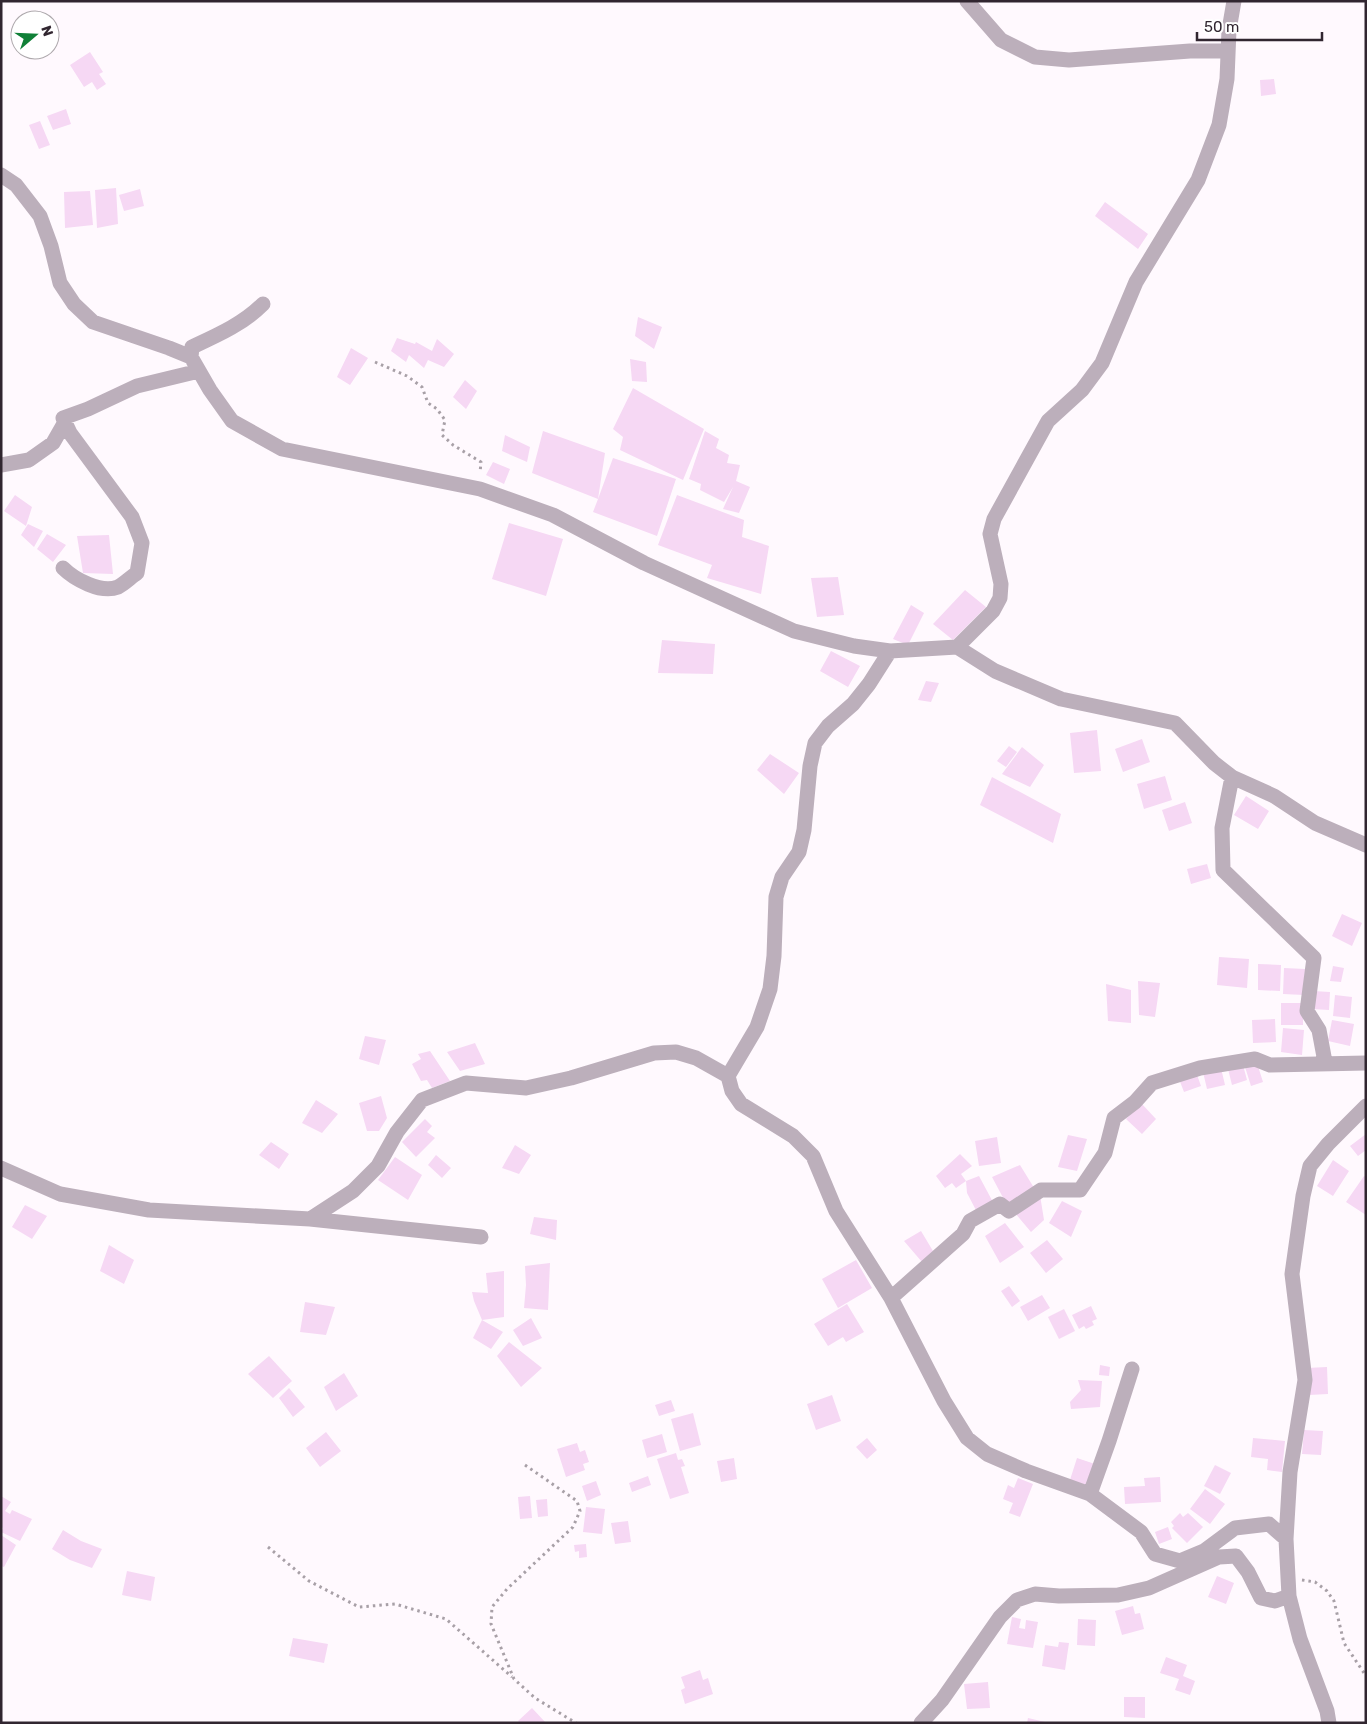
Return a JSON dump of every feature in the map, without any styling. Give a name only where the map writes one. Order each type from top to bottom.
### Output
[{"type":"street","points":[[968,1],[1001,40],[1035,57],[1069,60],[1190,50],[1228,51]]},
{"type":"street","points":[[956,647],[994,612],[1000,598],[1001,584],[990,534],[994,519],[1048,421],[1082,390],[1102,363],[1136,282],[1198,180],[1219,125],[1228,79],[1228,51],[1234,1]]},
{"type":"street","points":[[1,175],[16,185],[40,216],[51,246],[60,283],[74,304],[94,322],[191,357]]},
{"type":"street","points":[[263,304],[250,317],[192,347],[191,357],[210,390],[232,421],[282,449],[480,489],[553,515],[644,563],[794,631],[854,646],[890,651],[956,647],[995,671],[1060,699],[1176,723],[1214,763],[1232,777],[1274,796],[1315,823],[1366,845]]},
{"type":"street","points":[[1,465],[29,460],[53,443],[64,422],[63,418],[88,409],[137,386],[199,371]]},
{"type":"street","points":[[63,568],[72,577],[98,588],[116,588],[137,573],[142,542],[132,517],[114,490],[70,434],[64,422]]},
{"type":"street","points":[[890,651],[853,704],[828,726],[815,743],[810,766],[804,830],[799,852],[782,877],[776,897],[774,956],[770,989],[757,1027],[728,1076],[732,1091],[741,1104],[793,1136],[813,1156],[836,1211],[891,1298],[944,1401],[967,1438],[987,1454],[1026,1471],[1090,1494],[1141,1532],[1155,1554],[1180,1561],[1204,1551],[1235,1528],[1269,1524],[1286,1546]]},
{"type":"street","points":[[1232,777],[1222,828],[1223,870],[1314,958],[1307,1011],[1318,1030],[1325,1062]]},
{"type":"street","points":[[310,1219],[353,1191],[378,1166],[396,1132],[422,1100],[466,1083],[526,1088],[571,1078],[654,1053],[676,1052],[696,1058],[728,1076]]},
{"type":"street","points":[[891,1298],[963,1234],[970,1221],[985,1212],[1000,1204],[1009,1211],[1041,1190],[1080,1190],[1106,1153],[1114,1118],[1135,1102],[1152,1083],[1200,1068],[1255,1059],[1270,1064],[1366,1063]]},
{"type":"street","points":[[1326,1719],[1300,1639],[1290,1596],[1286,1546],[1290,1472],[1305,1380],[1292,1274],[1303,1196],[1310,1166],[1328,1144],[1366,1106]]},
{"type":"street","points":[[1,1168],[60,1194],[149,1210],[310,1219],[481,1237]]},
{"type":"street","points":[[1090,1494],[1132,1369]]},
{"type":"street","points":[[921,1723],[942,1700],[1000,1617],[1017,1600],[1035,1594],[1059,1596],[1118,1595],[1150,1588],[1219,1557],[1236,1556],[1248,1572],[1261,1598],[1275,1601],[1290,1596]]},
{"type":"path","points":[[374,362],[407,376],[422,387],[428,403],[437,409],[445,420],[442,435],[481,462],[479,475],[480,489]]},
{"type":"path","points":[[514,1680],[490,1624],[492,1607],[507,1589],[573,1527],[580,1511],[577,1501],[525,1465]]},
{"type":"path","points":[[1286,1546],[1293,1567],[1303,1580],[1315,1582],[1327,1591],[1334,1601],[1344,1643],[1366,1676]]},
{"type":"path","points":[[268,1547],[309,1581],[359,1607],[395,1604],[446,1619],[535,1698],[576,1723]]},
{"type":"building","points":[[90,52],[103,72],[99,74],[106,84],[97,90],[92,82],[84,87],[70,65]]},
{"type":"building","points":[[1274,79],[1276,94],[1261,96],[1260,80]]},
{"type":"building","points":[[66,109],[71,124],[53,130],[47,116]]},
{"type":"building","points":[[40,121],[50,145],[39,149],[29,125]]},
{"type":"building","points":[[116,188],[118,224],[97,228],[95,190]]},
{"type":"building","points":[[140,189],[144,206],[124,211],[119,195]]},
{"type":"building","points":[[90,191],[93,225],[65,228],[64,192]]},
{"type":"building","points":[[1105,202],[1148,234],[1138,249],[1095,216]]},
{"type":"building","points":[[638,317],[662,327],[654,349],[635,336]]},
{"type":"building","points":[[397,338],[415,344],[416,342],[432,351],[437,339],[454,354],[444,367],[428,360],[424,368],[409,355],[406,362],[391,351]]},
{"type":"building","points":[[351,348],[368,358],[350,385],[337,377]]},
{"type":"building","points":[[630,359],[646,362],[647,382],[632,381]]},
{"type":"building","points":[[465,380],[477,391],[466,409],[453,397]]},
{"type":"building","points":[[633,388],[704,429],[683,480],[620,450],[623,437],[613,429]]},
{"type":"building","points":[[543,431],[605,453],[598,499],[532,473]]},
{"type":"building","points":[[705,431],[719,439],[716,448],[729,455],[727,463],[740,465],[736,481],[750,487],[739,513],[723,509],[733,487],[724,502],[700,490],[701,484],[689,479]]},
{"type":"building","points":[[505,435],[530,447],[527,462],[502,451]]},
{"type":"building","points":[[613,458],[676,479],[657,536],[593,512]]},
{"type":"building","points":[[493,462],[510,469],[504,484],[486,475]]},
{"type":"building","points":[[15,495],[32,507],[26,526],[4,511]]},
{"type":"building","points":[[677,495],[744,520],[742,537],[769,546],[761,594],[707,578],[712,565],[658,545]]},
{"type":"building","points":[[509,523],[563,539],[546,596],[492,579]]},
{"type":"building","points":[[28,524],[43,531],[34,547],[21,535]]},
{"type":"building","points":[[47,534],[66,545],[53,562],[37,549]]},
{"type":"building","points":[[109,535],[113,574],[83,573],[77,536]]},
{"type":"building","points":[[838,577],[844,615],[817,617],[811,578]]},
{"type":"building","points":[[965,590],[986,607],[953,640],[933,624]]},
{"type":"building","points":[[911,605],[924,613],[908,645],[893,639]]},
{"type":"building","points":[[662,640],[715,644],[713,674],[658,673]]},
{"type":"building","points":[[831,651],[860,666],[848,687],[820,671]]},
{"type":"building","points":[[926,681],[939,683],[931,702],[918,700]]},
{"type":"building","points":[[1097,730],[1101,771],[1074,773],[1070,733]]},
{"type":"building","points":[[1142,739],[1150,762],[1123,772],[1115,749]]},
{"type":"building","points":[[1009,746],[1017,752],[1006,767],[997,761]]},
{"type":"building","points":[[1022,747],[1044,765],[1030,787],[1002,774]]},
{"type":"building","points":[[770,754],[799,773],[784,794],[757,770]]},
{"type":"building","points":[[1165,776],[1172,800],[1144,809],[1137,784]]},
{"type":"building","points":[[992,777],[1061,814],[1053,843],[980,805]]},
{"type":"building","points":[[1246,796],[1269,811],[1258,829],[1234,815]]},
{"type":"building","points":[[1185,802],[1192,823],[1169,831],[1162,810]]},
{"type":"building","points":[[1207,864],[1211,878],[1191,884],[1187,869]]},
{"type":"building","points":[[1342,914],[1362,923],[1352,946],[1332,936]]},
{"type":"building","points":[[1219,957],[1249,959],[1247,988],[1217,985]]},
{"type":"building","points":[[1258,964],[1281,965],[1280,991],[1258,990]]},
{"type":"building","points":[[1333,966],[1344,968],[1341,982],[1330,981]]},
{"type":"building","points":[[1284,968],[1305,969],[1304,995],[1283,994]]},
{"type":"building","points":[[1138,981],[1160,983],[1155,1017],[1139,1015]]},
{"type":"building","points":[[1106,984],[1131,990],[1131,1023],[1108,1021]]},
{"type":"building","points":[[1313,991],[1330,992],[1329,1010],[1312,1009]]},
{"type":"building","points":[[1335,995],[1352,997],[1350,1018],[1333,1016]]},
{"type":"building","points":[[1281,1003],[1303,1003],[1303,1025],[1281,1025]]},
{"type":"building","points":[[1275,1019],[1276,1042],[1253,1043],[1252,1020]]},
{"type":"building","points":[[1332,1020],[1354,1024],[1350,1046],[1328,1041]]},
{"type":"building","points":[[1283,1028],[1304,1030],[1302,1055],[1281,1052]]},
{"type":"building","points":[[365,1036],[386,1040],[379,1065],[359,1059]]},
{"type":"building","points":[[475,1043],[485,1064],[460,1071],[447,1052]]},
{"type":"building","points":[[430,1051],[450,1081],[432,1088],[427,1080],[421,1081],[412,1064],[421,1059],[418,1054]]},
{"type":"building","points":[[1257,1063],[1263,1082],[1251,1086],[1245,1067]]},
{"type":"building","points":[[1243,1065],[1247,1080],[1232,1085],[1228,1069]]},
{"type":"building","points":[[1221,1068],[1225,1085],[1207,1089],[1203,1072]]},
{"type":"building","points":[[1196,1072],[1201,1086],[1184,1092],[1179,1079]]},
{"type":"building","points":[[381,1096],[387,1118],[379,1131],[367,1131],[359,1103]]},
{"type":"building","points":[[316,1100],[338,1114],[322,1133],[302,1123]]},
{"type":"building","points":[[1141,1103],[1156,1119],[1142,1134],[1126,1119]]},
{"type":"building","points":[[425,1119],[432,1126],[427,1132],[435,1138],[416,1157],[402,1142]]},
{"type":"building","points":[[1366,1134],[1366,1150],[1358,1156],[1350,1146]]},
{"type":"building","points":[[1068,1135],[1087,1139],[1077,1171],[1058,1167]]},
{"type":"building","points":[[997,1137],[1001,1163],[979,1166],[975,1141]]},
{"type":"building","points":[[271,1142],[289,1154],[279,1169],[259,1155]]},
{"type":"building","points":[[515,1145],[531,1155],[519,1174],[502,1168]]},
{"type":"building","points":[[960,1154],[972,1166],[961,1174],[966,1181],[956,1188],[952,1183],[945,1188],[936,1176]]},
{"type":"building","points":[[436,1155],[451,1168],[442,1178],[428,1165]]},
{"type":"building","points":[[395,1157],[422,1175],[408,1200],[378,1180]]},
{"type":"building","points":[[1333,1160],[1349,1171],[1333,1196],[1317,1186]]},
{"type":"building","points":[[1020,1165],[1036,1191],[1008,1207],[992,1177]]},
{"type":"building","points":[[979,1176],[994,1204],[978,1214],[967,1193],[966,1181]]},
{"type":"building","points":[[1364,1176],[1366,1177],[1366,1215],[1346,1202]]},
{"type":"building","points":[[1040,1195],[1044,1220],[1031,1232],[1014,1212]]},
{"type":"building","points":[[1062,1201],[1082,1211],[1071,1237],[1049,1223]]},
{"type":"building","points":[[25,1205],[47,1216],[32,1239],[12,1227]]},
{"type":"building","points":[[534,1217],[557,1220],[556,1240],[530,1234]]},
{"type":"building","points":[[1005,1223],[1024,1247],[1000,1263],[985,1236]]},
{"type":"building","points":[[921,1231],[933,1251],[922,1262],[904,1241]]},
{"type":"building","points":[[1047,1240],[1063,1259],[1046,1273],[1030,1253]]},
{"type":"building","points":[[109,1245],[134,1260],[124,1284],[100,1271]]},
{"type":"building","points":[[856,1260],[872,1288],[838,1308],[822,1279]]},
{"type":"building","points":[[550,1263],[548,1310],[524,1308],[525,1266]]},
{"type":"building","points":[[504,1271],[504,1317],[482,1320],[472,1292],[488,1293],[486,1273]]},
{"type":"building","points":[[1009,1286],[1020,1301],[1012,1307],[1001,1291]]},
{"type":"building","points":[[1042,1295],[1050,1308],[1028,1321],[1020,1307]]},
{"type":"building","points":[[305,1302],[335,1307],[326,1335],[300,1332]]},
{"type":"building","points":[[847,1304],[864,1332],[846,1342],[843,1337],[828,1346],[814,1324]]},
{"type":"building","points":[[1091,1306],[1097,1319],[1092,1321],[1094,1325],[1086,1329],[1084,1326],[1079,1329],[1072,1315]]},
{"type":"building","points":[[1064,1309],[1075,1331],[1059,1339],[1048,1317]]},
{"type":"building","points":[[531,1318],[542,1338],[523,1346],[513,1330]]},
{"type":"building","points":[[482,1320],[503,1332],[491,1349],[473,1338]]},
{"type":"building","points":[[509,1342],[542,1368],[521,1387],[497,1356]]},
{"type":"building","points":[[269,1356],[292,1381],[273,1398],[248,1374]]},
{"type":"building","points":[[1100,1365],[1110,1367],[1109,1376],[1099,1375]]},
{"type":"building","points":[[1327,1367],[1328,1394],[1309,1395],[1307,1368]]},
{"type":"building","points":[[344,1373],[358,1396],[336,1411],[324,1387]]},
{"type":"building","points":[[1078,1380],[1102,1381],[1100,1407],[1071,1409],[1070,1402],[1081,1390]]},
{"type":"building","points":[[289,1388],[305,1407],[293,1417],[279,1398]]},
{"type":"building","points":[[832,1395],[841,1421],[816,1430],[807,1404]]},
{"type":"building","points":[[671,1400],[675,1411],[659,1416],[655,1405]]},
{"type":"building","points":[[693,1413],[701,1445],[680,1451],[671,1419]]},
{"type":"building","points":[[1304,1430],[1323,1431],[1321,1455],[1302,1454]]},
{"type":"building","points":[[326,1432],[341,1451],[320,1467],[306,1448]]},
{"type":"building","points":[[662,1434],[667,1452],[647,1458],[642,1440]]},
{"type":"building","points":[[867,1438],[877,1450],[867,1459],[856,1447]]},
{"type":"building","points":[[1253,1438],[1285,1441],[1282,1472],[1267,1470],[1268,1459],[1251,1457]]},
{"type":"building","points":[[577,1443],[580,1452],[585,1450],[589,1462],[583,1464],[585,1470],[566,1477],[557,1449]]},
{"type":"building","points":[[676,1453],[678,1460],[682,1459],[685,1466],[681,1467],[689,1493],[670,1499],[657,1459]]},
{"type":"building","points":[[734,1458],[737,1479],[721,1482],[717,1461]]},
{"type":"building","points":[[1077,1458],[1095,1464],[1087,1489],[1069,1483]]},
{"type":"building","points":[[1215,1465],[1231,1473],[1220,1494],[1204,1486]]},
{"type":"building","points":[[648,1476],[651,1485],[632,1492],[629,1483]]},
{"type":"building","points":[[1160,1477],[1161,1502],[1125,1504],[1124,1487],[1145,1486],[1144,1478]]},
{"type":"building","points":[[1018,1478],[1033,1484],[1020,1517],[1009,1513],[1013,1503],[1003,1499],[1008,1485],[1014,1488]]},
{"type":"building","points":[[596,1481],[601,1495],[587,1501],[582,1486]]},
{"type":"building","points":[[1205,1489],[1225,1504],[1210,1524],[1190,1509]]},
{"type":"building","points":[[1,1496],[11,1502],[5,1511],[10,1514],[12,1510],[32,1519],[20,1541],[1,1532],[3,1528],[1,1527]]},
{"type":"building","points":[[530,1496],[532,1518],[520,1519],[518,1497]]},
{"type":"building","points":[[547,1499],[548,1516],[538,1517],[536,1500]]},
{"type":"building","points":[[586,1507],[605,1509],[602,1534],[583,1532]]},
{"type":"building","points":[[1180,1513],[1183,1517],[1188,1513],[1203,1527],[1187,1543],[1172,1528],[1174,1526],[1171,1522]]},
{"type":"building","points":[[628,1521],[631,1542],[615,1544],[611,1523]]},
{"type":"building","points":[[1168,1527],[1172,1539],[1159,1544],[1155,1532]]},
{"type":"building","points":[[63,1530],[81,1541],[102,1549],[92,1568],[70,1560],[52,1549]]},
{"type":"building","points":[[1,1535],[16,1545],[4,1567],[1,1566]]},
{"type":"building","points":[[586,1544],[587,1557],[579,1558],[579,1551],[575,1552],[574,1545]]},
{"type":"building","points":[[127,1571],[155,1577],[151,1601],[122,1595]]},
{"type":"building","points":[[1217,1576],[1234,1583],[1226,1604],[1208,1597]]},
{"type":"building","points":[[1133,1606],[1135,1614],[1140,1613],[1144,1629],[1122,1635],[1115,1611]]},
{"type":"building","points":[[1012,1617],[1021,1619],[1019,1628],[1025,1629],[1026,1620],[1038,1622],[1033,1648],[1007,1644]]},
{"type":"building","points":[[1078,1619],[1096,1620],[1095,1646],[1077,1645]]},
{"type":"building","points":[[293,1638],[328,1644],[324,1663],[289,1656]]},
{"type":"building","points":[[1059,1642],[1069,1643],[1065,1670],[1042,1666],[1045,1645],[1058,1647]]},
{"type":"building","points":[[1166,1657],[1187,1665],[1183,1676],[1195,1681],[1190,1695],[1175,1690],[1179,1679],[1160,1673]]},
{"type":"building","points":[[700,1670],[703,1680],[708,1678],[713,1694],[685,1704],[681,1690],[685,1688],[681,1677]]},
{"type":"building","points":[[988,1682],[990,1708],[967,1709],[964,1684]]},
{"type":"building","points":[[1124,1697],[1145,1697],[1145,1718],[1124,1717]]},
{"type":"building","points":[[532,1708],[546,1723],[520,1723],[518,1721]]},
{"type":"building","points":[[1028,1718],[1045,1722],[1045,1723],[1027,1723]]}]
